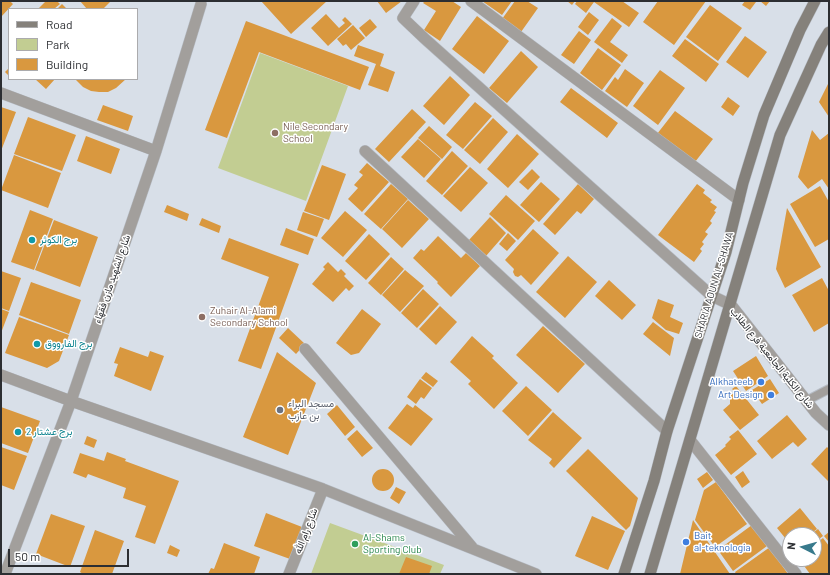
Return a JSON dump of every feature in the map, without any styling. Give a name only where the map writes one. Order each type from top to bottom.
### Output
[{"type":"main road","name":"SHARIA AOUN AL-SHAWA","points":[[624,574],[654,481],[667,431],[726,252],[739,200],[764,115],[800,30],[815,1]]},
{"type":"main road","points":[[650,574],[731,305],[780,135],[821,45],[829,32]]},
{"type":"street","name":"شارع الكلية الجامعية فرع الطلاب","points":[[414,1],[403,18],[712,296],[731,305],[816,413],[829,425]]},
{"type":"street","points":[[471,1],[739,200]]},
{"type":"street","name":"شارع الشهيد مازن فقهاء","points":[[5,574],[71,401],[156,151],[201,4]]},
{"type":"street","points":[[1,93],[156,151]]},
{"type":"street","points":[[365,151],[667,431]]},
{"type":"street","points":[[305,349],[474,549]]},
{"type":"street","points":[[1,374],[71,401],[323,489],[536,574]]},
{"type":"street","points":[[690,440],[796,574]]},
{"type":"street","name":"شارع رام الله","points":[[290,574],[323,489]]},
{"type":"lane","points":[[806,400],[829,389]]},
{"type":"green space","points":[[260,53],[348,86],[306,201],[218,168]]},
{"type":"green space","name":"Al-Shams Sporting Club","points":[[330,523],[444,565],[440,574],[311,574]]},
{"type":"building","points":[[1,1],[10,1],[13,4],[1,17]]},
{"type":"building","points":[[46,1],[57,1],[60,4],[55,8],[39,8]]},
{"type":"building","points":[[80,1],[111,1],[104,8],[86,8]]},
{"type":"building","points":[[261,1],[327,1],[291,34]]},
{"type":"building","points":[[377,1],[402,1],[386,13]]},
{"type":"building","points":[[425,1],[452,1],[461,7],[440,41],[424,30],[436,11],[423,3]]},
{"type":"building","points":[[482,1],[512,1],[502,15]]},
{"type":"building","points":[[515,1],[527,1],[538,8],[521,32],[502,19]]},
{"type":"building","points":[[567,1],[575,1],[572,5]]},
{"type":"building","points":[[577,1],[622,1],[639,13],[629,27],[594,2],[586,13],[575,4]]},
{"type":"building","points":[[658,1],[706,1],[674,45],[643,22]]},
{"type":"building","points":[[745,1],[756,2],[750,10],[742,5]]},
{"type":"building","points":[[760,1],[770,1],[766,6]]},
{"type":"building","points":[[62,4],[66,8],[58,8]]},
{"type":"building","points":[[710,5],[742,28],[718,61],[686,37]]},
{"type":"building","points":[[589,12],[599,20],[588,35],[578,27]]},
{"type":"building","points":[[326,14],[339,28],[345,23],[342,20],[345,17],[352,24],[328,46],[311,28]]},
{"type":"building","points":[[477,16],[509,41],[484,74],[452,49]]},
{"type":"building","points":[[612,18],[622,26],[610,42],[628,55],[622,63],[594,42]]},
{"type":"building","points":[[370,19],[377,27],[366,37],[359,28]]},
{"type":"building","points":[[246,21],[369,67],[360,90],[259,52],[227,138],[205,130]]},
{"type":"building","points":[[353,25],[365,38],[351,50],[346,44],[343,46],[337,39]]},
{"type":"building","points":[[579,31],[591,40],[574,64],[561,55]]},
{"type":"building","points":[[745,36],[767,52],[748,78],[726,62]]},
{"type":"building","points":[[685,39],[719,64],[706,82],[672,56]]},
{"type":"building","points":[[358,45],[384,54],[380,66],[395,72],[388,92],[368,85],[376,64],[354,56]]},
{"type":"building","points":[[598,48],[621,65],[602,90],[580,73]]},
{"type":"building","points":[[521,51],[538,67],[507,103],[489,88]]},
{"type":"building","points":[[625,69],[644,83],[627,107],[605,91],[615,77],[618,80]]},
{"type":"building","points":[[660,70],[685,88],[658,125],[633,106]]},
{"type":"building","points":[[450,76],[470,95],[444,125],[423,106]]},
{"type":"building","points":[[36,80],[54,80],[46,89]]},
{"type":"building","points":[[76,80],[125,80],[116,88],[108,92],[91,91],[83,87]]},
{"type":"building","points":[[829,82],[829,117],[819,102]]},
{"type":"building","points":[[571,88],[618,123],[607,138],[560,102]]},
{"type":"building","points":[[728,97],[740,106],[733,116],[721,107]]},
{"type":"building","points":[[475,102],[492,116],[463,149],[446,135]]},
{"type":"building","points":[[103,105],[133,116],[128,131],[97,120]]},
{"type":"building","points":[[1,107],[16,112],[1,151]]},
{"type":"building","points":[[412,109],[426,122],[389,162],[375,149]]},
{"type":"building","points":[[675,111],[713,139],[695,162],[657,134]]},
{"type":"building","points":[[28,117],[76,135],[62,171],[14,154]]},
{"type":"building","points":[[493,118],[508,132],[480,164],[464,150]]},
{"type":"building","points":[[429,126],[452,147],[442,159],[418,138]]},
{"type":"building","points":[[812,130],[820,140],[829,133],[829,189],[822,179],[808,189],[798,177]]},
{"type":"building","points":[[517,134],[539,154],[508,188],[487,169]]},
{"type":"building","points":[[86,136],[120,149],[111,174],[77,161]]},
{"type":"building","points":[[418,139],[441,159],[424,178],[401,157]]},
{"type":"building","points":[[452,151],[468,166],[442,195],[426,181]]},
{"type":"building","points":[[14,155],[61,173],[48,208],[1,190]]},
{"type":"building","points":[[367,163],[389,182],[362,212],[348,199],[358,188],[354,185],[363,175],[359,172]]},
{"type":"building","points":[[322,165],[346,174],[329,220],[304,211]]},
{"type":"building","points":[[470,167],[488,183],[461,212],[443,196]]},
{"type":"building","points":[[532,169],[540,177],[528,190],[519,182]]},
{"type":"building","points":[[541,182],[560,199],[539,222],[520,205]]},
{"type":"building","points":[[391,184],[408,199],[381,229],[364,214]]},
{"type":"building","points":[[578,184],[594,199],[581,214],[577,211],[555,235],[543,224]]},
{"type":"building","points":[[697,184],[705,190],[703,193],[712,200],[710,202],[717,207],[714,211],[716,212],[710,221],[712,223],[705,232],[708,234],[702,242],[704,244],[700,249],[702,251],[694,262],[658,235]]},
{"type":"building","points":[[820,186],[829,202],[829,239],[815,247],[790,204]]},
{"type":"building","points":[[506,195],[535,221],[518,240],[489,214]]},
{"type":"building","points":[[408,200],[429,219],[402,248],[382,229]]},
{"type":"building","points":[[167,205],[189,214],[187,221],[164,212]]},
{"type":"building","points":[[787,208],[821,267],[785,288],[776,269]]},
{"type":"building","name":"برج الكوثر","points":[[30,210],[53,219],[34,270],[11,262]]},
{"type":"building","points":[[345,211],[367,230],[343,257],[321,238]]},
{"type":"building","points":[[303,212],[324,219],[317,237],[297,230]]},
{"type":"building","points":[[490,217],[506,233],[486,256],[469,240]]},
{"type":"building","points":[[202,218],[221,226],[219,233],[199,225]]},
{"type":"building","points":[[54,220],[98,237],[80,287],[35,270]]},
{"type":"building","points":[[286,228],[314,239],[308,255],[280,245]]},
{"type":"building","points":[[533,229],[559,253],[531,285],[521,275],[518,277],[515,276],[513,272],[514,269],[505,260]]},
{"type":"building","points":[[508,233],[516,241],[507,251],[499,244]]},
{"type":"building","points":[[369,234],[390,254],[366,280],[345,261]]},
{"type":"building","points":[[438,236],[461,258],[466,253],[480,266],[451,297],[413,258],[421,249],[424,251]]},
{"type":"building","points":[[229,238],[299,264],[261,369],[238,361],[269,277],[221,259]]},
{"type":"building","points":[[568,256],[597,282],[565,318],[536,292]]},
{"type":"building","points":[[391,257],[404,269],[381,295],[368,283]]},
{"type":"building","points":[[328,262],[338,272],[341,269],[346,274],[344,276],[354,286],[349,291],[346,288],[333,302],[312,284],[325,269],[323,267]]},
{"type":"building","points":[[405,270],[424,286],[400,312],[382,295]]},
{"type":"building","points":[[1,271],[21,278],[9,311],[1,308]]},
{"type":"building","points":[[822,278],[829,291],[829,323],[814,332],[792,295]]},
{"type":"building","points":[[609,280],[636,305],[622,320],[595,296]]},
{"type":"building","points":[[31,282],[81,300],[69,334],[19,315]]},
{"type":"building","points":[[423,289],[439,304],[417,328],[401,313]]},
{"type":"building","points":[[658,299],[674,305],[670,317],[683,323],[679,334],[666,330],[652,318]]},
{"type":"building","points":[[440,306],[457,322],[436,345],[419,329]]},
{"type":"building","points":[[1,309],[9,312],[1,333]]},
{"type":"building","points":[[362,309],[381,324],[359,353],[351,355],[336,343]]},
{"type":"building","name":"برج الفارووق","points":[[19,317],[69,335],[59,361],[47,368],[5,353]]},
{"type":"building","points":[[653,322],[674,338],[670,356],[643,334]]},
{"type":"building","points":[[543,326],[585,364],[558,393],[516,355]]},
{"type":"building","points":[[288,328],[305,344],[296,354],[279,338]]},
{"type":"building","points":[[472,336],[494,356],[492,358],[518,383],[494,409],[468,384],[471,381],[450,362]]},
{"type":"building","points":[[120,347],[148,357],[150,351],[164,356],[151,391],[114,376],[118,364],[114,363]]},
{"type":"building","name":"مسجد البراء بن عازب","points":[[277,352],[316,383],[288,455],[243,437]]},
{"type":"building","points":[[756,356],[768,376],[746,391],[733,371]]},
{"type":"building","points":[[426,372],[438,381],[433,387],[421,378]]},
{"type":"building","points":[[420,379],[432,388],[424,399],[421,397],[416,404],[407,397]]},
{"type":"building","points":[[770,379],[779,393],[762,404],[752,390]]},
{"type":"building","points":[[526,386],[552,410],[528,436],[502,411]]},
{"type":"building","points":[[736,386],[759,415],[740,430],[723,410],[730,404],[730,396],[735,392],[732,389]]},
{"type":"building","points":[[407,404],[413,408],[415,405],[433,419],[411,446],[388,428]]},
{"type":"building","points":[[337,405],[355,427],[345,436],[327,414]]},
{"type":"building","name":"برج عشتار 2","points":[[1,407],[40,421],[28,453],[1,443]]},
{"type":"building","points":[[553,412],[582,438],[554,468],[549,463],[552,459],[528,440]]},
{"type":"building","points":[[787,415],[807,439],[798,447],[793,442],[772,459],[757,441]]},
{"type":"building","points":[[357,430],[373,448],[362,457],[347,439]]},
{"type":"building","points":[[738,430],[757,454],[731,475],[715,455],[726,446],[725,445],[731,439],[729,437]]},
{"type":"building","points":[[87,436],[97,440],[94,448],[84,444]]},
{"type":"building","points":[[1,447],[27,456],[14,490],[1,485]]},
{"type":"building","points":[[827,447],[829,449],[829,482],[811,464]]},
{"type":"building","points":[[588,449],[638,498],[630,526],[626,530],[566,471]]},
{"type":"building","points":[[107,452],[126,459],[125,461],[179,481],[155,544],[135,537],[146,506],[123,498],[126,488],[88,474],[86,478],[73,473],[80,453],[104,461]]},
{"type":"building","points":[[383,469],[391,472],[394,480],[391,488],[383,491],[375,488],[372,480],[375,472]]},
{"type":"building","points":[[743,471],[750,482],[742,488],[735,477]]},
{"type":"building","points":[[707,472],[713,480],[703,488],[697,479]]},
{"type":"building","points":[[716,482],[747,524],[715,547],[695,520],[704,490]]},
{"type":"building","points":[[396,487],[406,492],[399,504],[390,498]]},
{"type":"building","points":[[800,508],[815,527],[782,527],[782,534],[777,528]]},
{"type":"building","points":[[266,513],[302,527],[290,559],[254,546]]},
{"type":"building","points":[[51,514],[85,526],[70,567],[36,554]]},
{"type":"building","points":[[592,516],[625,531],[608,570],[575,556]]},
{"type":"building","points":[[693,520],[730,574],[680,574]]},
{"type":"building","points":[[752,525],[767,546],[733,571],[718,550]]},
{"type":"building","points":[[95,530],[124,541],[112,574],[83,574],[80,572]]},
{"type":"building","points":[[829,532],[829,542],[824,536]]},
{"type":"building","points":[[823,538],[829,546],[829,574],[810,574],[805,567],[822,567]]},
{"type":"building","points":[[224,543],[260,557],[254,574],[208,574],[211,568],[214,569]]},
{"type":"building","points":[[170,545],[180,550],[177,557],[167,553]]},
{"type":"building","points":[[770,547],[788,574],[736,574],[735,572]]},
{"type":"building","points":[[406,557],[432,566],[429,574],[399,574]]},
{"type":"place","name":"Nile Secondary School","points":[[275,133]]},
{"type":"place","name":"برج الكوثر","points":[[32,240]]},
{"type":"place","name":"Zuhair Al-Alami Secondary School","points":[[202,317]]},
{"type":"place","name":"برج الفارووق","points":[[37,344]]},
{"type":"place","name":"Alkhateeb","points":[[761,382]]},
{"type":"place","name":"Art Design","points":[[771,395]]},
{"type":"place","name":"مسجد البراء بن عازب","points":[[280,410]]},
{"type":"place","name":"برج عشتار 2","points":[[18,432]]},
{"type":"place","name":"Bait al-teknologia","points":[[686,542]]},
{"type":"place","name":"Al-Shams Sporting Club","points":[[355,544]]}]
